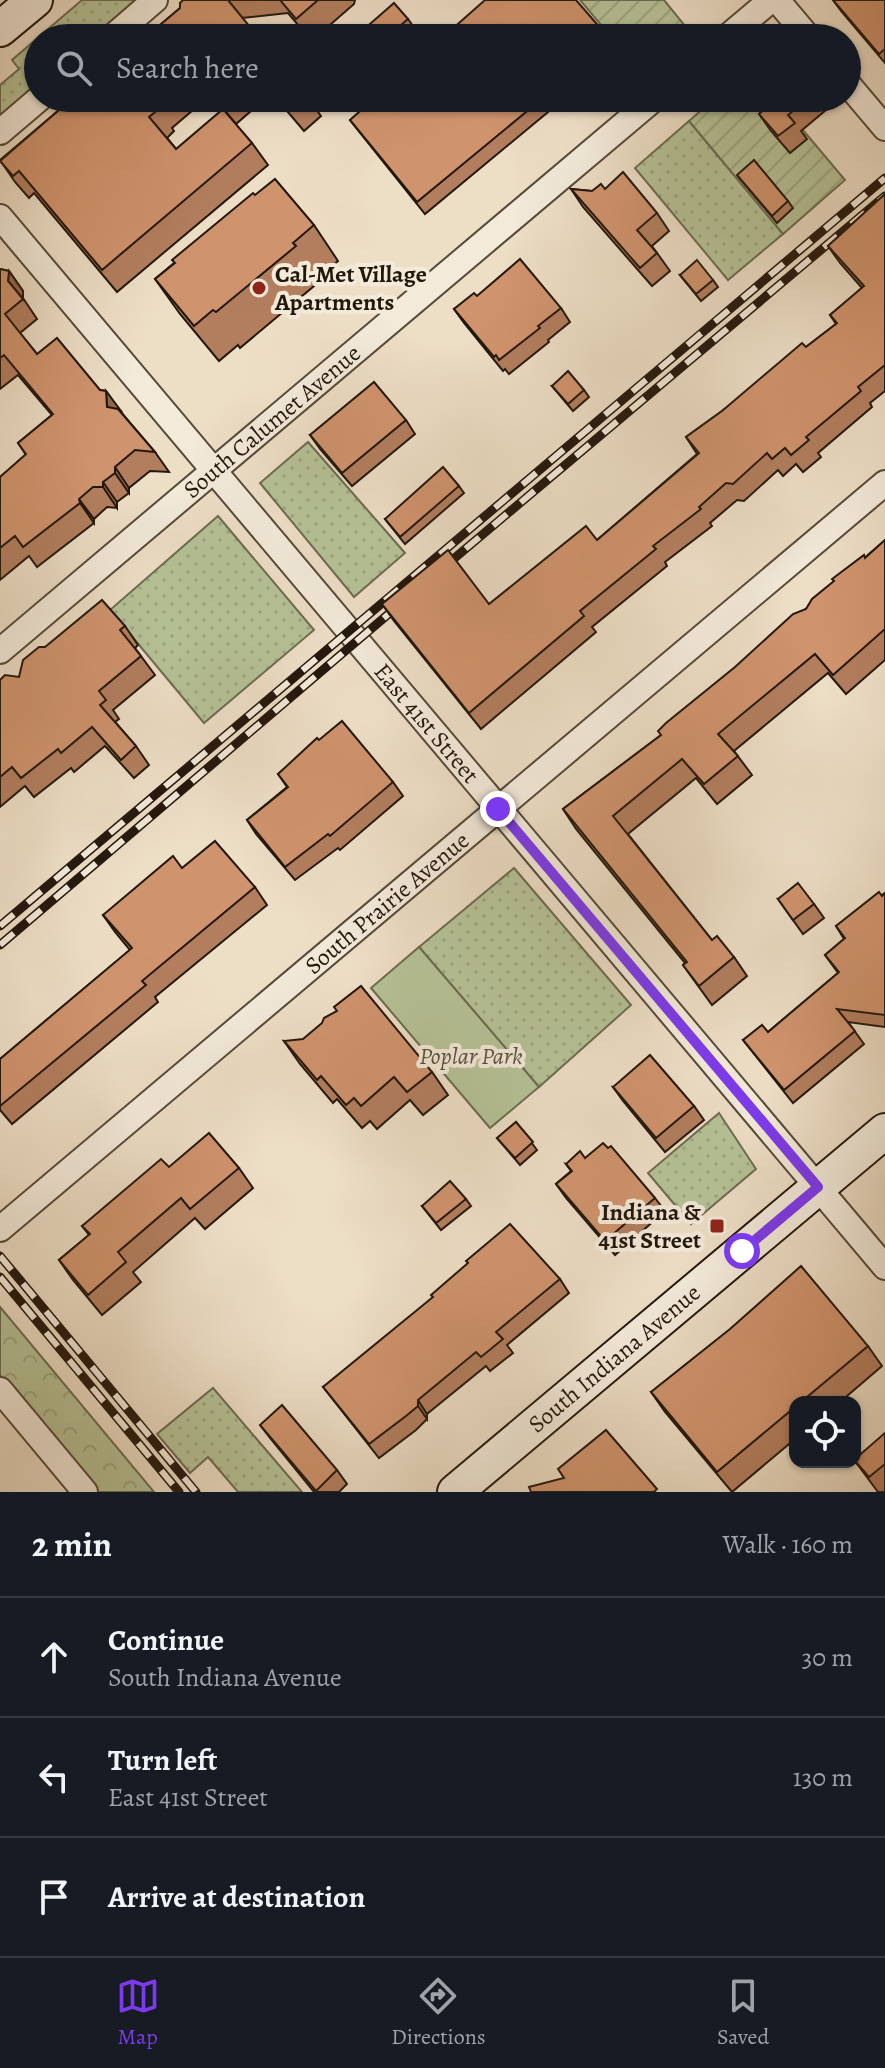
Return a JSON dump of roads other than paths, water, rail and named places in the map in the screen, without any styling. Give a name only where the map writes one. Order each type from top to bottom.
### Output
[{"type":"street","points":[[0,29],[35,0]]},
{"type":"street","points":[[127,24],[155,0]]},
{"type":"street","points":[[743,24],[771,0]]},
{"type":"street","points":[[777,0],[797,24]]},
{"type":"street","points":[[861,100],[885,128]]},
{"type":"street","points":[[0,132],[24,112]]},
{"type":"street","name":"South Calumet Avenue","points":[[0,651],[638,112]]},
{"type":"street","name":"East 41st Street","points":[[0,217],[885,1267]]},
{"type":"street","name":"South Prairie Avenue","points":[[0,1229],[885,483]]},
{"type":"street","name":"South Indiana Avenue","points":[[455,1492],[885,1131]]},
{"type":"street","points":[[0,1390],[85,1492]]},
{"type":"railway","points":[[0,926],[885,178]]},
{"type":"railway","points":[[438,572],[885,196]]},
{"type":"railway","points":[[0,945],[405,600]]},
{"type":"railway","points":[[0,1256],[196,1492]]},
{"type":"railway","points":[[0,1277],[179,1492]]},
{"type":"place","name":"Cal-Met Village Apartments","points":[[259,288]]},
{"type":"place","name":"Indiana & 41st Street","points":[[717,1226]]},
{"type":"park label","name":"Poplar Park","points":[[471,1056]]}]
